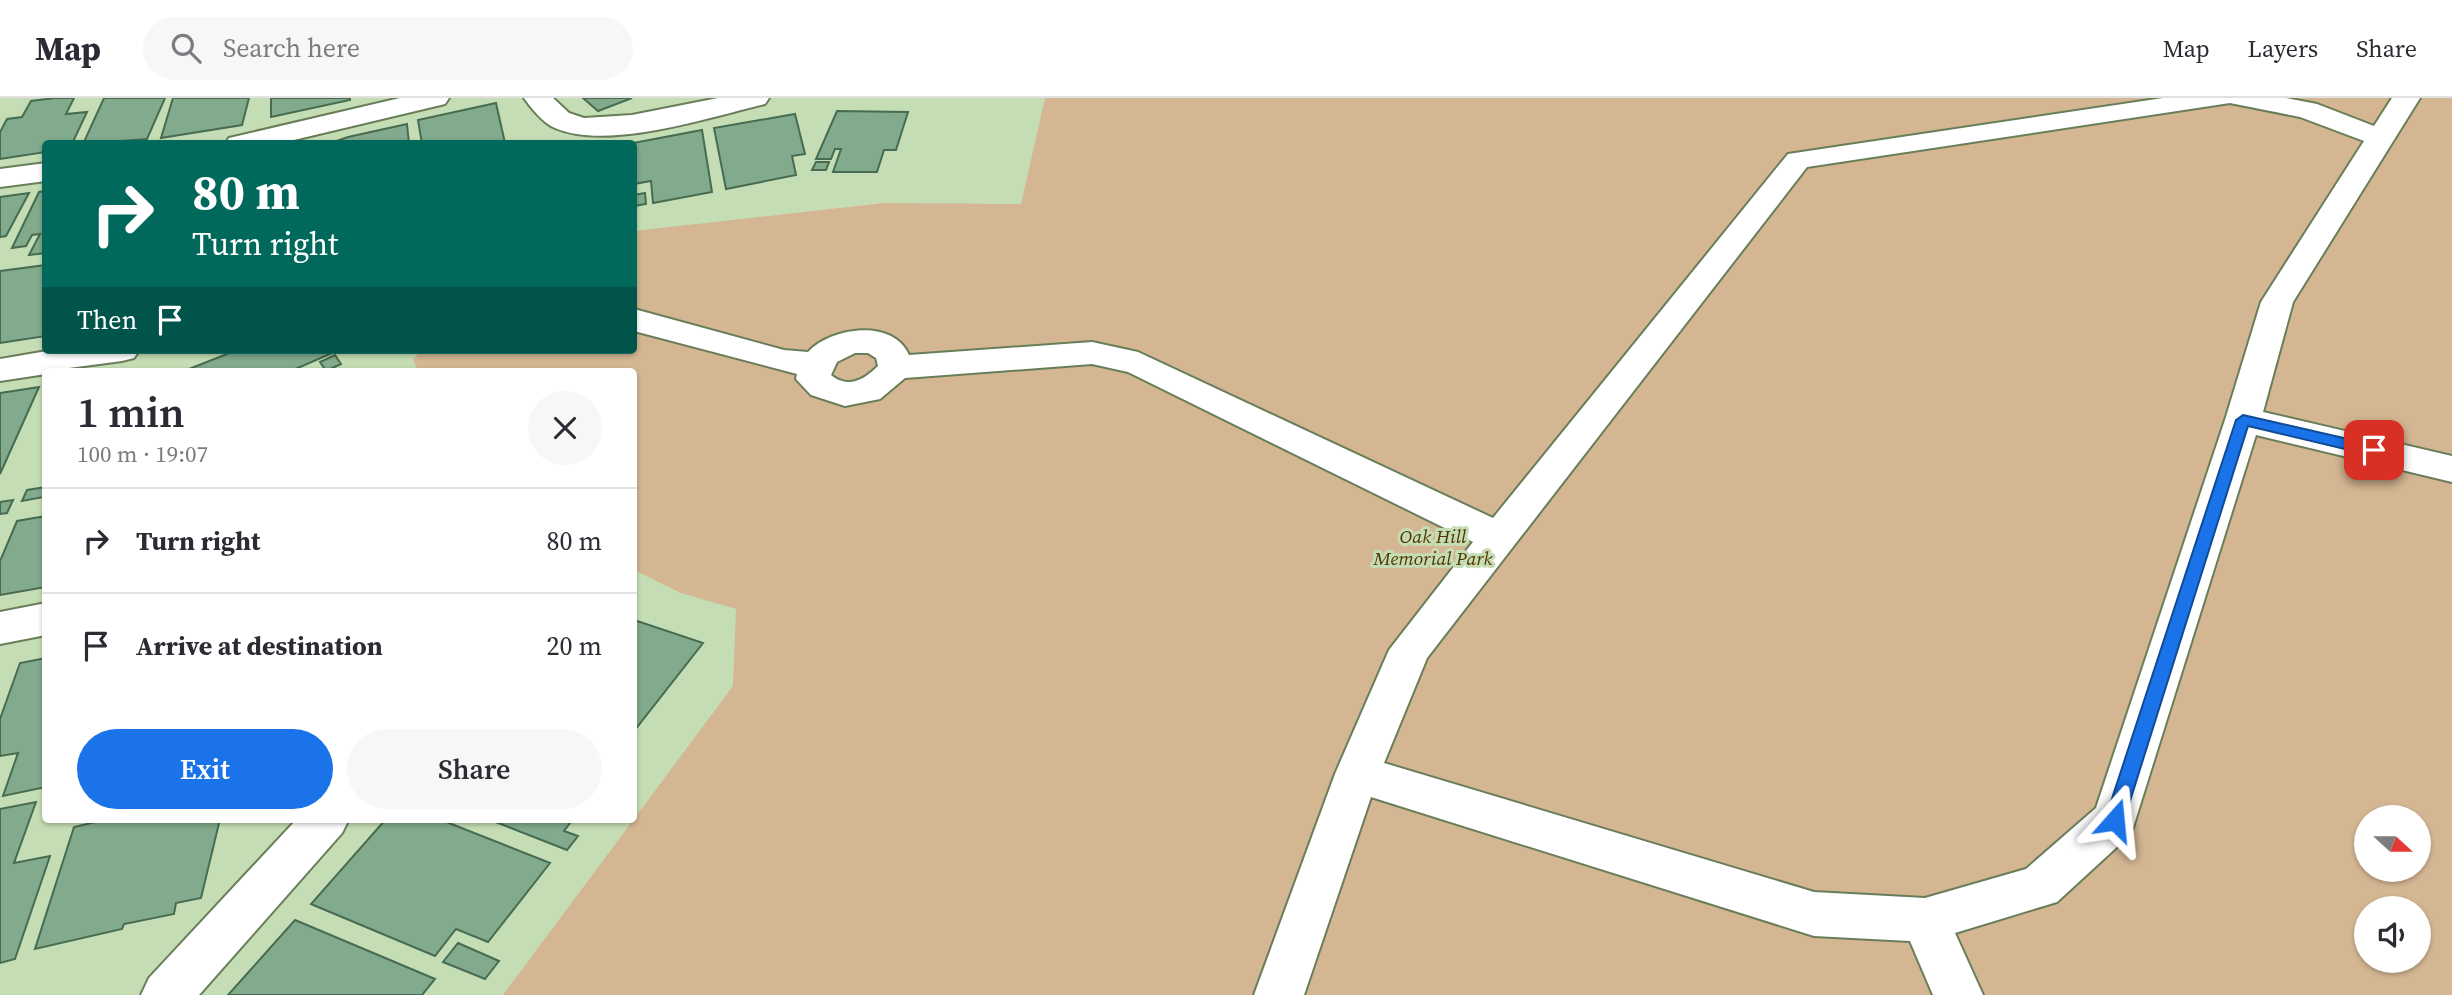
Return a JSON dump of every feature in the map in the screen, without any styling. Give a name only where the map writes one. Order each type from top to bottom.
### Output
[{"type":"lane","points":[[256,140],[435,98]]},
{"type":"lane","points":[[538,98],[565,122],[581,126],[611,126],[755,98]]},
{"type":"lane","points":[[1279,995],[1357,774],[1410,650],[1798,160],[2220,98]]},
{"type":"lane","points":[[2240,98],[2307,110],[2381,138]]},
{"type":"lane","points":[[1357,774],[1814,914],[1925,920],[2040,887],[2115,820],[2243,420],[2277,302],[2406,98]]},
{"type":"lane","points":[[0,178],[42,173]]},
{"type":"lane","points":[[637,321],[784,361],[815,364]]},
{"type":"lane","points":[[852,342],[875,342],[891,352],[895,368],[886,382],[868,392],[844,396],[824,391],[813,379],[815,364],[829,350],[852,342]]},
{"type":"lane","points":[[895,368],[1092,353],[1138,363],[1499,538]]},
{"type":"lane","points":[[0,370],[122,357]]},
{"type":"lane","points":[[2243,420],[2452,469]]},
{"type":"lane","points":[[0,628],[42,620]]},
{"type":"lane","points":[[166,995],[322,823]]},
{"type":"lane","points":[[1925,920],[1958,995]]},
{"type":"green space","name":"Oak Hill Memorial Park","points":[[1045,98],[2452,98],[2452,995],[503,995],[631,823],[637,823],[637,815],[733,686],[736,609],[681,593],[637,571],[637,368],[417,368],[413,360],[418,354],[637,354],[637,231],[884,203],[1021,204]]},
{"type":"building","points":[[74,98],[66,114],[87,112],[74,140],[42,140],[42,153],[0,159],[0,132],[7,119],[22,117],[31,101]]},
{"type":"building","points":[[104,98],[165,98],[147,139],[85,140]]},
{"type":"building","points":[[173,98],[249,98],[242,125],[161,138]]},
{"type":"building","points":[[271,98],[350,98],[350,100],[271,117]]},
{"type":"building","points":[[583,98],[632,98],[598,111]]},
{"type":"building","points":[[496,103],[504,140],[421,140],[418,120]]},
{"type":"building","points":[[837,111],[908,112],[896,150],[884,150],[877,172],[833,172],[841,149],[835,149],[831,159],[816,159]]},
{"type":"building","points":[[795,114],[805,154],[792,156],[796,175],[726,189],[714,128]]},
{"type":"building","points":[[407,124],[409,140],[339,140]]},
{"type":"building","points":[[702,130],[712,192],[653,203],[651,181],[637,183],[637,142]]},
{"type":"building","points":[[816,162],[829,162],[826,170],[812,170]]},
{"type":"building","points":[[39,192],[42,192],[42,253],[29,255],[40,234],[32,235],[26,246],[12,248]]},
{"type":"building","points":[[29,193],[6,236],[0,237],[0,197]]},
{"type":"building","points":[[645,193],[646,204],[637,206],[637,194]]},
{"type":"building","points":[[42,266],[42,337],[0,343],[0,271]]},
{"type":"building","points":[[227,354],[330,354],[298,368],[192,368]]},
{"type":"building","points":[[335,355],[341,364],[324,368],[320,362]]},
{"type":"building","points":[[39,387],[0,474],[0,393]]},
{"type":"building","points":[[42,488],[42,497],[22,501],[27,490]]},
{"type":"building","points":[[13,500],[7,513],[0,514],[0,502]]},
{"type":"building","points":[[42,517],[42,588],[0,595],[0,561],[17,521]]},
{"type":"building","points":[[637,621],[703,643],[637,727]]},
{"type":"building","points":[[42,659],[42,788],[3,796],[18,753],[0,756],[0,719],[20,663]]},
{"type":"building","points":[[36,802],[14,863],[50,856],[15,959],[0,963],[0,809]]},
{"type":"building","points":[[91,823],[219,823],[201,898],[176,903],[174,914],[124,924],[122,929],[35,949],[74,827]]},
{"type":"building","points":[[382,823],[449,823],[550,863],[488,942],[456,929],[435,956],[311,904]]},
{"type":"building","points":[[498,823],[570,823],[564,831],[578,836],[567,850]]},
{"type":"building","points":[[295,920],[435,979],[422,995],[228,995]]},
{"type":"building","points":[[458,943],[499,961],[485,979],[443,962]]},
{"type":"route","points":[[2115,820],[2243,420],[2374,450]]}]
